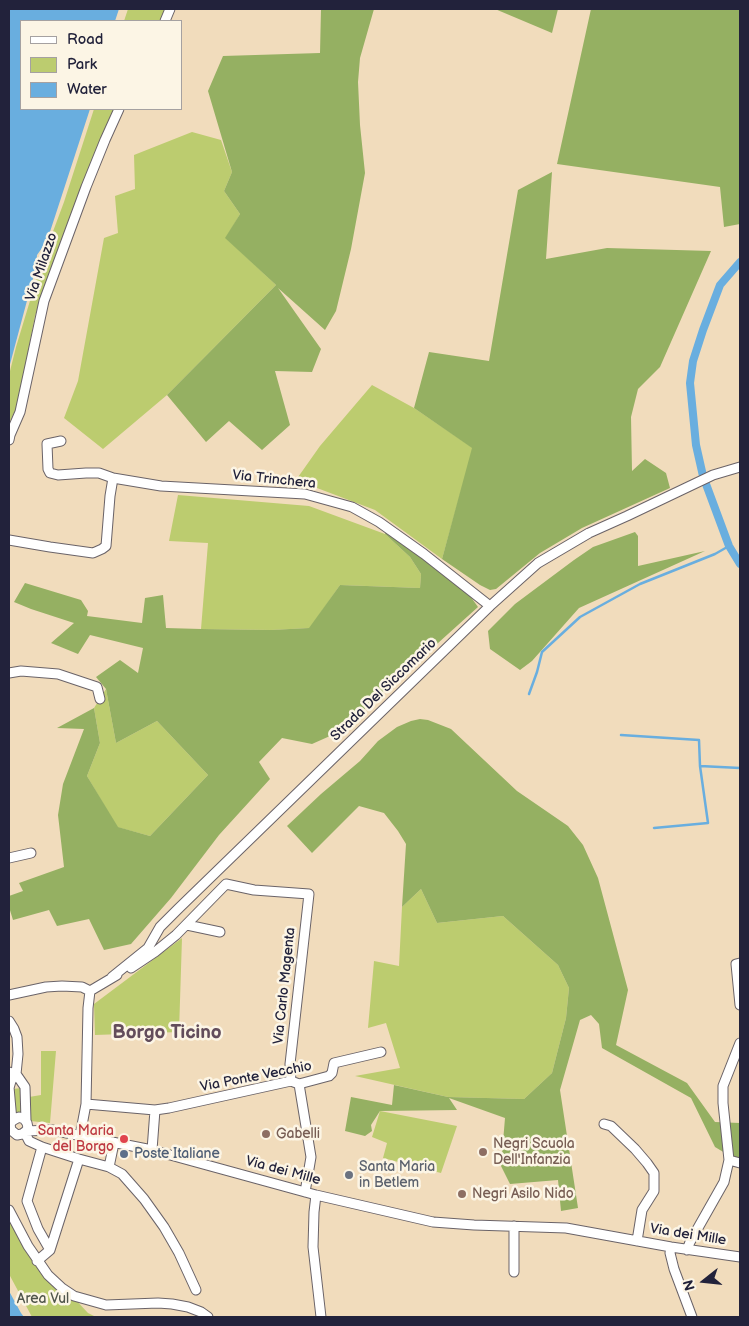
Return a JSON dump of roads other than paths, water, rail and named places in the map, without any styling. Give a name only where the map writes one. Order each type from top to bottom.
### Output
[{"type":"street","name":"Via Milazzo","points":[[9,440],[20,412],[44,301],[86,187],[119,110]]},
{"type":"street","name":"Via Trinchera","points":[[61,441],[47,444],[48,470],[50,473],[58,475],[99,473],[113,478],[161,486],[305,494],[352,507],[408,541],[490,606]]},
{"type":"street","points":[[713,475],[740,467]]},
{"type":"street","points":[[713,475],[740,473]]},
{"type":"street","name":"Strada Del Siccomario","points":[[112,977],[148,948],[160,927],[178,909],[490,606],[538,563],[589,533],[713,475]]},
{"type":"street","points":[[9,540],[50,548],[93,553],[102,549],[106,546],[113,478]]},
{"type":"street","points":[[9,673],[21,671],[58,674],[98,687],[100,699]]},
{"type":"street","points":[[9,858],[31,853]]},
{"type":"street","name":"Via Carlo Magenta","points":[[187,925],[226,884],[254,890],[310,894],[290,1064],[311,1157],[305,1192]]},
{"type":"street","points":[[90,991],[112,977],[132,968],[155,952],[187,925],[220,932]]},
{"type":"street","points":[[740,962],[736,964],[740,1004]]},
{"type":"street","points":[[9,994],[62,986],[82,987],[90,991]]},
{"type":"street","points":[[80,1136],[86,1104],[90,991]]},
{"type":"street","points":[[9,1021],[17,1038],[18,1054],[9,1087],[10,1127],[17,1135],[26,1127]]},
{"type":"street","points":[[687,1250],[724,1182],[729,1160],[723,1086],[740,1043]]},
{"type":"street","name":"Via Ponte Vecchio","points":[[86,1104],[155,1110],[192,1104],[329,1076],[332,1073],[334,1063],[382,1052]]},
{"type":"street","points":[[11,1074],[25,1087],[26,1127],[29,1141],[42,1147],[109,1167],[122,1174],[144,1199],[164,1227],[179,1253],[196,1290]]},
{"type":"street","points":[[152,1150],[155,1110]]},
{"type":"street","points":[[10,1127],[19,1117],[26,1127]]},
{"type":"street","points":[[604,1124],[611,1126],[635,1149],[654,1173],[654,1191],[642,1210],[637,1241]]},
{"type":"street","name":"Via dei Mille","points":[[26,1127],[152,1150],[316,1195],[433,1222],[566,1228],[687,1250],[740,1257]]},
{"type":"street","points":[[109,1167],[114,1143]]},
{"type":"street","points":[[42,1147],[26,1201],[38,1229],[50,1250]]},
{"type":"street","points":[[37,1261],[50,1250],[79,1159]]},
{"type":"street","points":[[729,1160],[740,1163]]},
{"type":"street","points":[[316,1195],[313,1246],[321,1317]]},
{"type":"street","points":[[9,1210],[37,1261],[48,1275],[74,1296],[106,1306],[172,1304],[188,1307],[208,1317]]},
{"type":"street","points":[[514,1226],[514,1272]]},
{"type":"street","points":[[671,1247],[670,1253],[674,1269],[692,1317]]},
{"type":"water","points":[[9,9],[119,9],[115,20],[20,20],[20,110],[90,110],[47,241],[37,255],[36,267],[9,368]]},
{"type":"water","points":[[9,1291],[21,1313],[24,1317],[9,1317]]},
{"type":"waterway","points":[[740,262],[720,285],[693,361],[690,383],[696,445],[703,476],[729,546],[740,564]]},
{"type":"waterway","points":[[529,694],[542,652],[580,617],[640,584],[715,554],[729,546]]},
{"type":"waterway","points":[[621,735],[699,740],[700,766],[708,823],[654,828]]},
{"type":"waterway","points":[[700,766],[740,768]]},
{"type":"place","name":"Gabelli","points":[[266,1134]]},
{"type":"place","name":"Santa Maria del Borgo","points":[[124,1139]]},
{"type":"place","name":"Negri Scuola Dell'Infanzia","points":[[483,1152]]},
{"type":"place","name":"Poste Italiane","points":[[124,1154]]},
{"type":"place","name":"Santa Maria in Betlem","points":[[349,1175]]},
{"type":"place","name":"Negri Asilo Nido","points":[[462,1194]]},
{"type":"district","name":"Borgo Ticino","points":[[167,1033]]},
{"type":"park label","name":"Area Vul","points":[[43,1299]]}]
